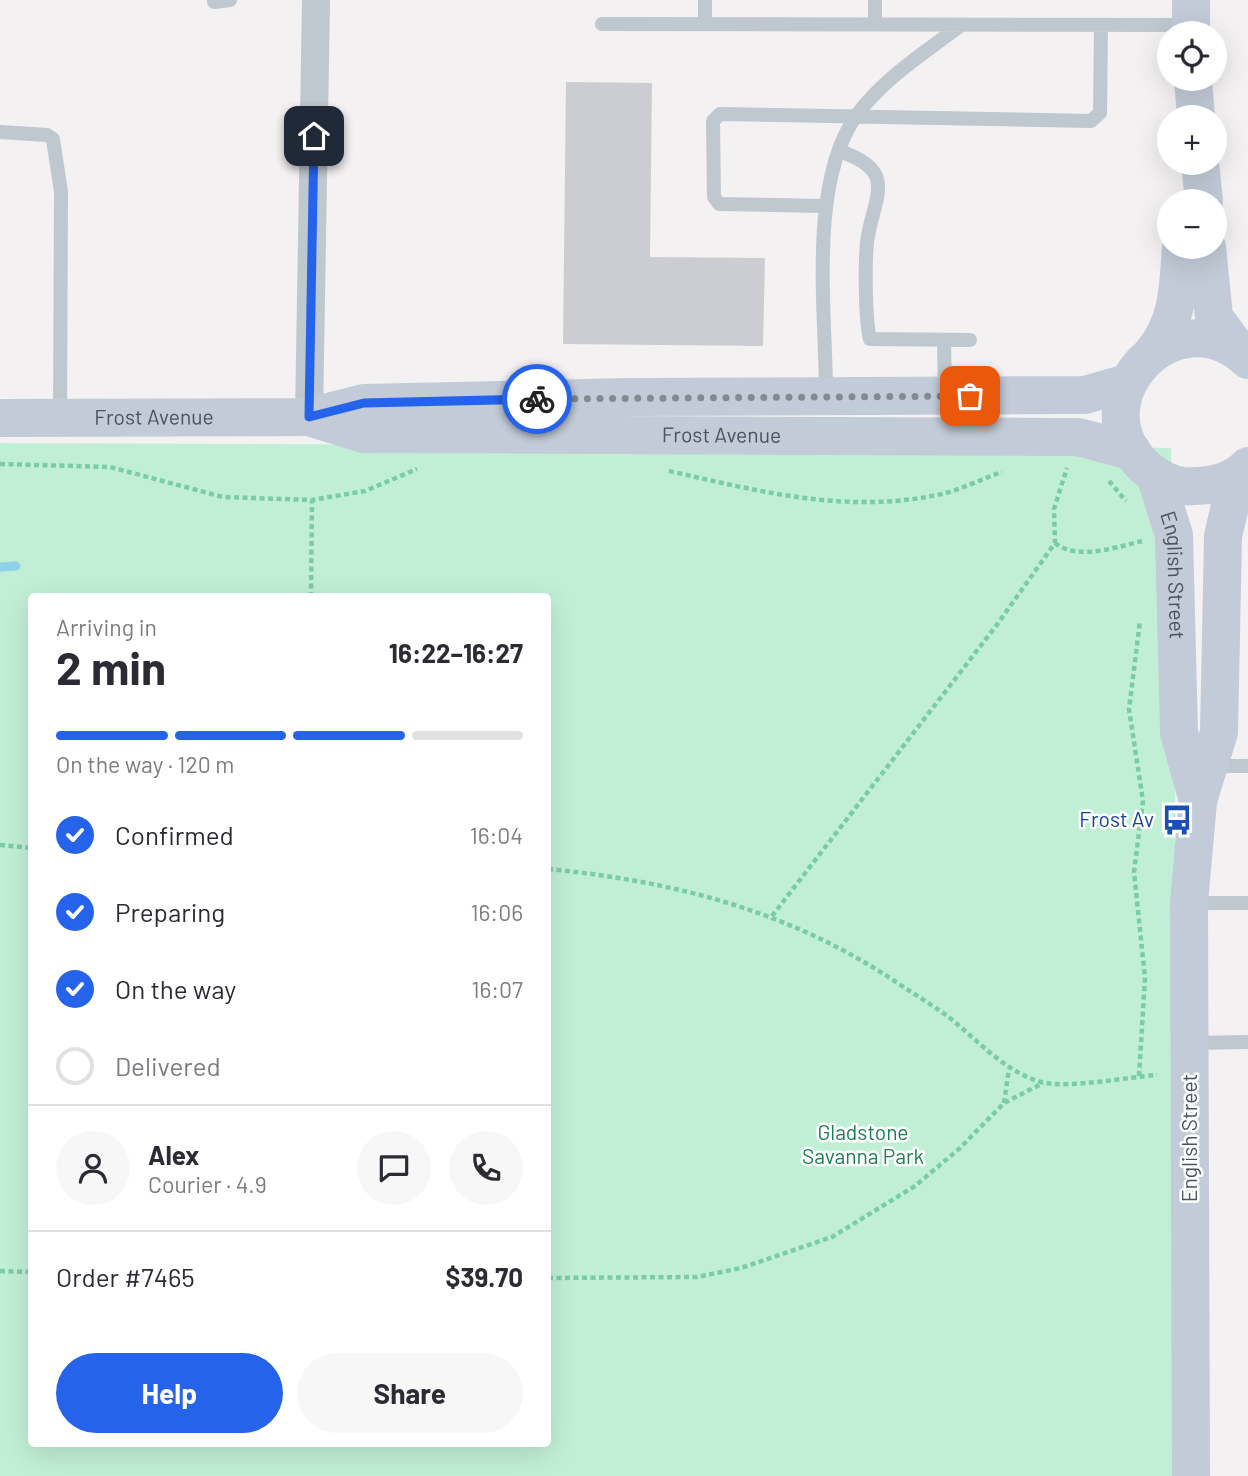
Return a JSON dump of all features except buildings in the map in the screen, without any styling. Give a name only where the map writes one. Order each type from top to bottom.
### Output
[{"type":"street","points":[[309,417],[316,0]]},
{"type":"street","points":[[1127,383],[1138,365],[1165,337],[1177,306],[1180,259]]},
{"type":"street","points":[[1208,259],[1214,317],[1244,356]]},
{"type":"street","points":[[1153,352],[1174,342],[1196,338],[1219,342],[1244,356]]},
{"type":"street","name":"Frost Avenue","points":[[0,418],[309,417],[364,403],[1085,395],[1127,383]]},
{"type":"street","name":"English Street","points":[[1127,383],[1121,406],[1123,429],[1143,463],[1174,535],[1179,733],[1203,783]]},
{"type":"street","name":"Frost Avenue","points":[[309,417],[365,434],[1078,437],[1143,463],[1178,486],[1204,487],[1238,473]]},
{"type":"street","name":"English Street","points":[[1191,1476],[1189,903],[1203,783],[1219,732],[1223,536],[1238,473]]},
{"type":"lane","points":[[214,2],[230,0]]},
{"type":"lane","points":[[705,0],[705,24]]},
{"type":"lane","points":[[875,0],[875,24]]},
{"type":"lane","points":[[602,24],[1101,25],[1191,19]]},
{"type":"lane","points":[[824,206],[719,204],[714,197],[713,121],[720,114],[1096,119],[1100,113],[1101,25]]},
{"type":"lane","points":[[826,397],[824,206],[839,151],[855,117],[891,78],[960,26]]},
{"type":"lane","points":[[0,132],[47,135],[53,139],[55,148],[61,192],[60,418]]},
{"type":"lane","points":[[839,151],[860,158],[869,165],[878,184],[877,209],[867,241],[870,339],[970,340]]},
{"type":"lane","points":[[944,340],[945,396]]},
{"type":"lane","points":[[1203,783],[1248,766]]},
{"type":"lane","points":[[1189,903],[1248,903]]},
{"type":"lane","points":[[1190,1057],[1248,1042]]},
{"type":"path","points":[[772,916],[996,626],[1055,543],[1054,509],[1067,460]]},
{"type":"path","points":[[0,464],[110,467],[223,497],[312,500],[365,491],[425,466]]},
{"type":"path","points":[[668,471],[791,499],[870,502],[901,501],[941,494],[1006,471]]},
{"type":"path","points":[[1100,476],[1109,481],[1132,511]]},
{"type":"path","points":[[311,593],[312,500]]},
{"type":"path","points":[[1140,532],[1140,554]]},
{"type":"path","points":[[1055,543],[1075,551],[1101,551],[1140,542]]},
{"type":"path","points":[[1139,1076],[1145,978],[1134,872],[1143,801],[1129,709],[1141,617]]},
{"type":"path","points":[[0,845],[28,848]]},
{"type":"path","points":[[551,869],[650,882],[700,893],[772,916],[899,984],[945,1014],[1009,1069],[1043,1083]]},
{"type":"path","points":[[551,1278],[696,1277],[741,1268],[832,1237],[915,1186],[959,1149],[1004,1103],[1043,1083],[1139,1076],[1190,1057]]},
{"type":"path","points":[[1004,1103],[1009,1069]]},
{"type":"path","points":[[0,1271],[28,1272]]},
{"type":"green space","name":"Gladstone Savanna Park","points":[[0,443],[1171,448],[1183,1476],[0,1476]]},
{"type":"waterway","points":[[0,567],[16,566]]},
{"type":"way so far","points":[[537,399],[970,396]]},
{"type":"place","name":"Frost Av","points":[[1177,820]]},
{"type":"route","points":[[314,136],[309,417],[364,403],[537,399]]}]
